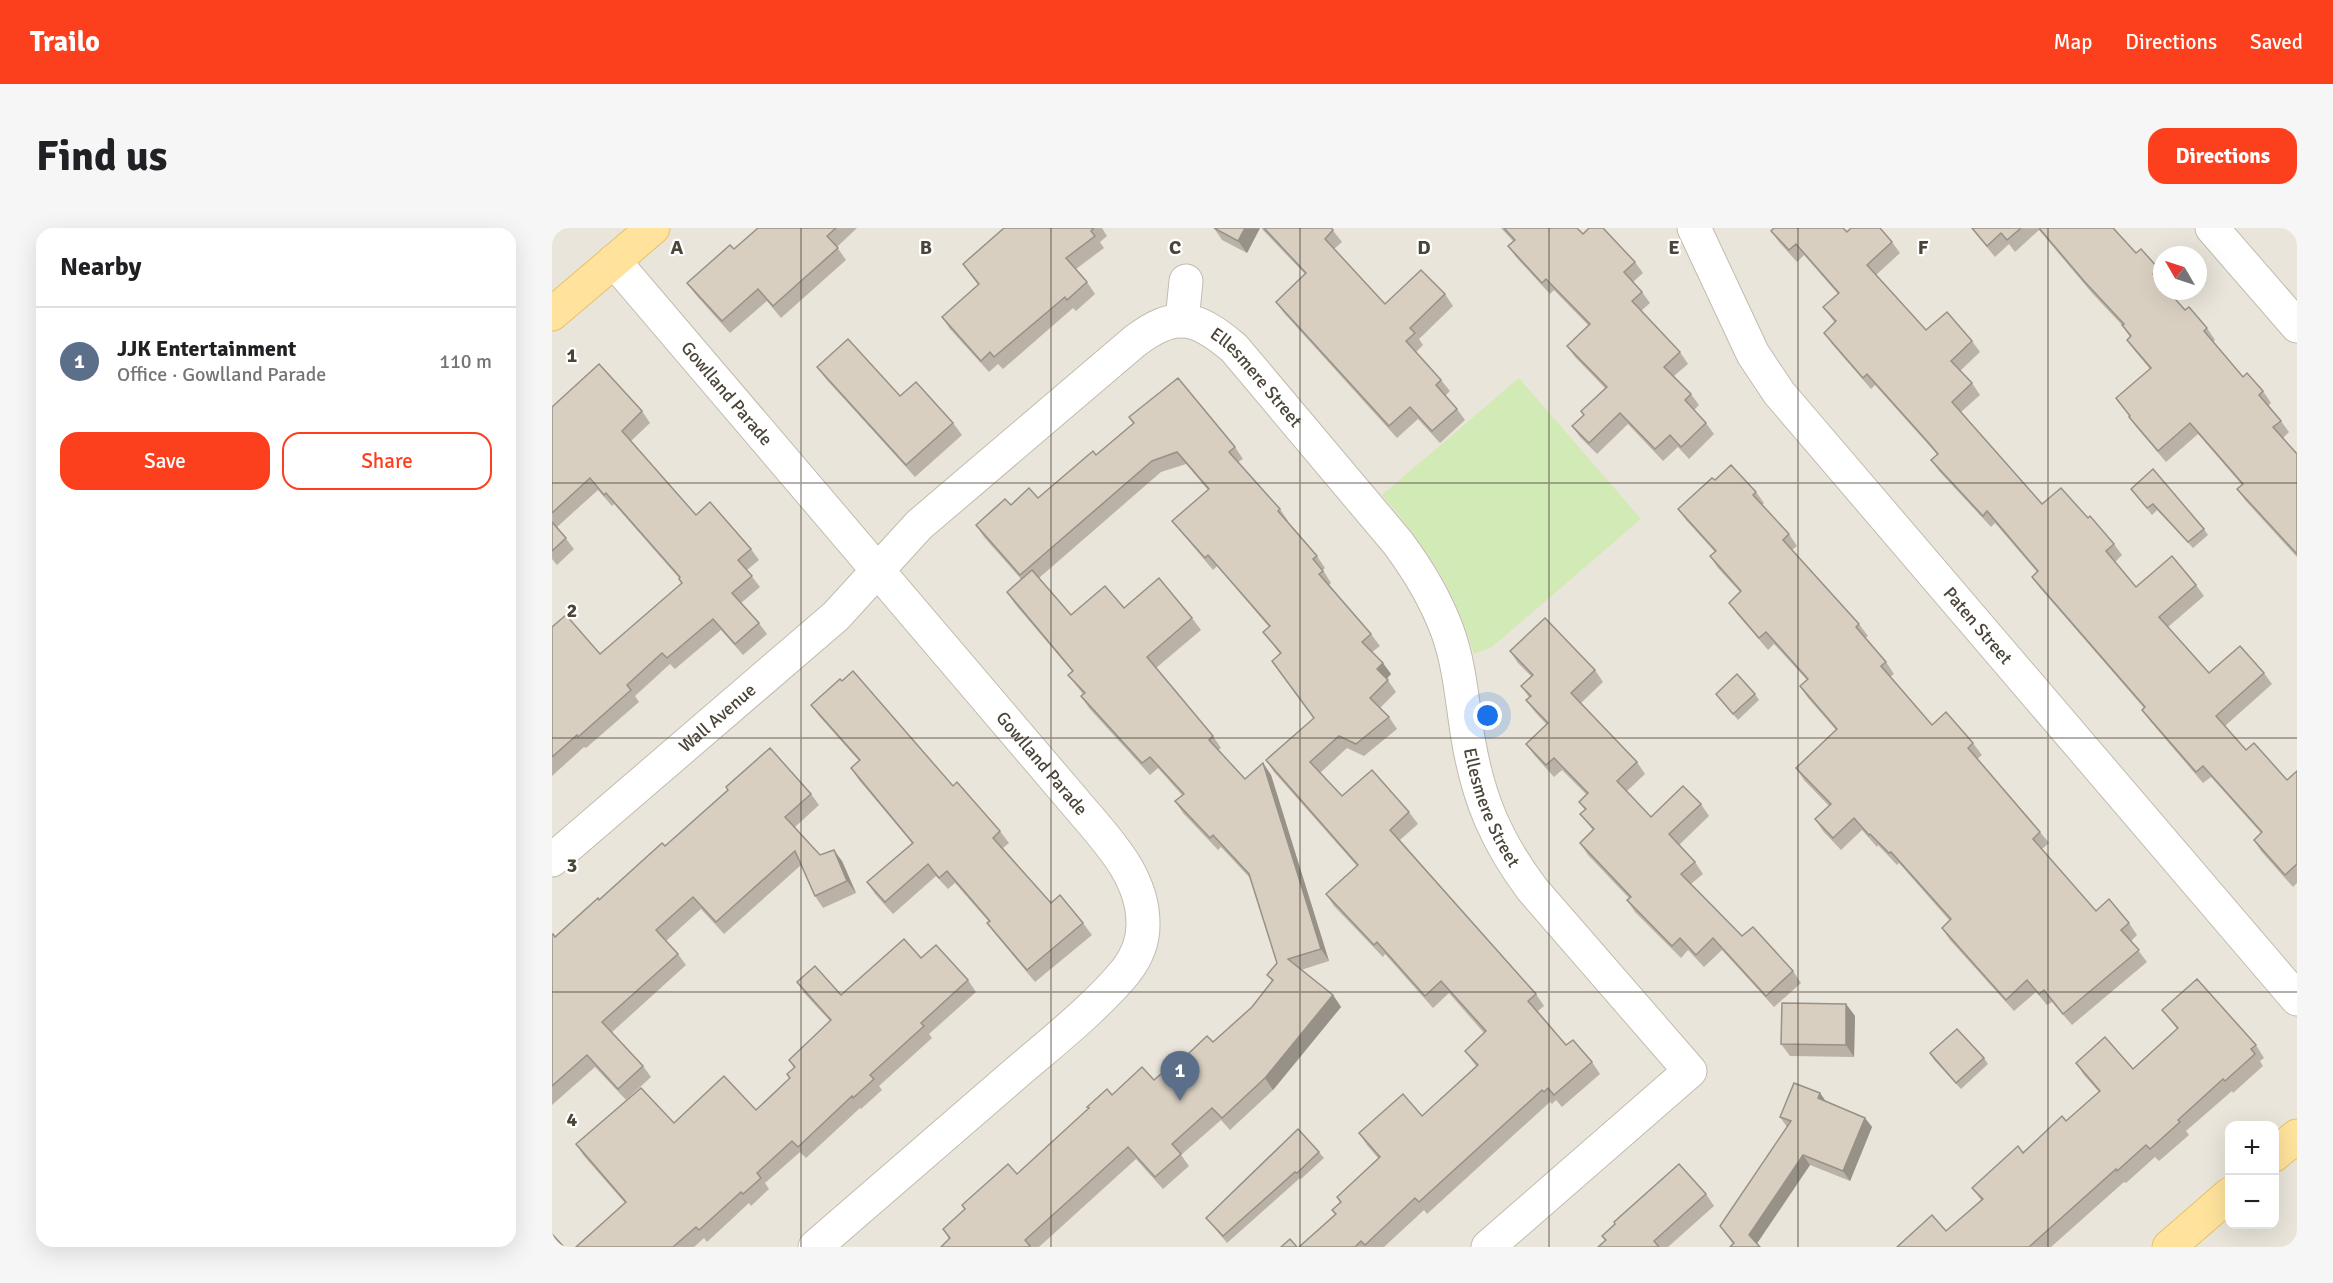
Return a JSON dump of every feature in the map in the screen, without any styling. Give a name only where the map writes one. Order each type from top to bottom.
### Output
[{"type":"main road","points":[[552,314],[653,228]]},
{"type":"main road","points":[[2279,1151],[2297,1136]]},
{"type":"main road","points":[[2169,1247],[2225,1198]]},
{"type":"street","name":"Paten Street","points":[[1694,228],[1753,354],[1779,393],[2297,999]]},
{"type":"street","points":[[2212,228],[2297,326]]},
{"type":"street","name":"Gowlland Parade","points":[[614,261],[1074,801],[1124,864],[1137,888],[1144,927],[1142,941],[1132,962],[1099,999],[815,1247]]},
{"type":"street","points":[[877,570],[919,525],[1136,341],[1164,322],[1182,321],[1186,281]]},
{"type":"street","name":"Ellesmere Street","points":[[1182,321],[1201,325],[1234,348],[1398,543],[1417,569],[1434,598],[1448,632],[1457,667],[1475,776],[1496,835],[1532,889],[1690,1071],[1488,1247]]},
{"type":"street","name":"Wall Avenue","points":[[552,860],[836,616],[877,570]]},
{"type":"shaded area","points":[[552,228],[2297,228],[2297,1247],[552,1247]]},
{"type":"green space","points":[[1519,378],[1641,519],[1492,647],[1474,654],[1458,608],[1448,588],[1426,551],[1382,495]]},
{"type":"building","points":[[758,228],[836,228],[827,236],[838,248],[773,306],[758,289],[722,321],[687,283],[730,245],[734,249]]},
{"type":"building","points":[[1004,228],[1094,228],[1091,231],[1095,236],[1066,258],[1087,282],[1067,300],[1065,297],[994,357],[990,352],[981,361],[942,317],[979,284],[963,264]]},
{"type":"building","points":[[1214,228],[1245,228],[1238,241]]},
{"type":"building","points":[[1264,228],[1331,228],[1333,230],[1325,239],[1385,304],[1421,270],[1445,294],[1410,328],[1415,333],[1406,341],[1441,380],[1436,385],[1457,409],[1432,431],[1410,407],[1389,426],[1276,302],[1306,273]]},
{"type":"building","points":[[1504,228],[1577,228],[1583,234],[1589,228],[1603,228],[1635,262],[1624,272],[1642,292],[1632,301],[1680,352],[1664,367],[1691,394],[1685,400],[1706,423],[1681,447],[1670,435],[1655,449],[1620,413],[1589,443],[1572,426],[1584,415],[1581,411],[1607,387],[1567,346],[1590,324],[1546,279],[1542,283],[1508,246],[1515,240]]},
{"type":"building","points":[[1774,228],[1843,228],[1847,232],[1851,228],[1880,228],[1892,242],[1867,265],[1926,330],[1947,312],[1972,341],[1951,361],[1972,383],[1952,402],[2042,504],[2061,488],[2088,518],[2090,516],[2114,544],[2106,551],[2136,587],[2172,556],[2196,585],[2159,617],[2209,673],[2240,646],[2264,673],[2216,716],[2246,750],[2254,743],[2287,780],[2297,771],[2297,864],[2285,875],[2254,840],[2262,832],[2203,766],[2196,772],[2142,710],[2145,707],[2032,577],[2038,571],[1987,511],[1983,516],[1931,460],[1938,454],[1867,374],[1863,378],[1824,333],[1836,321],[1823,307],[1839,293],[1796,244],[1789,250],[1771,231]]},
{"type":"building","points":[[1972,228],[2021,228],[2007,240],[2001,233],[1987,246]]},
{"type":"building","points":[[2039,228],[2113,228],[2136,253],[2141,249],[2153,262],[2153,300],[2176,300],[2185,310],[2189,307],[2207,328],[2204,331],[2243,377],[2247,373],[2263,391],[2259,395],[2281,421],[2273,427],[2297,454],[2297,554],[2237,489],[2243,484],[2190,423],[2158,451],[2129,417],[2116,398],[2151,368],[2127,340],[2131,336],[2122,325],[2124,324]]},
{"type":"building","points":[[848,339],[900,396],[916,382],[953,423],[906,465],[817,367]]},
{"type":"building","points":[[599,364],[642,411],[622,431],[696,515],[710,502],[751,549],[738,560],[752,576],[732,593],[759,623],[735,644],[713,619],[667,658],[662,653],[627,685],[631,690],[552,757],[552,627],[566,615],[600,654],[682,583],[680,577],[590,478],[552,513],[552,407]]},
{"type":"building","points":[[1178,378],[1235,447],[1229,452],[1280,509],[1278,511],[1317,556],[1313,559],[1323,571],[1319,574],[1371,634],[1362,642],[1383,663],[1377,669],[1388,680],[1370,698],[1389,717],[1356,744],[1339,736],[1310,762],[1342,796],[1372,770],[1409,812],[1390,830],[1536,994],[1528,1001],[1566,1045],[1573,1040],[1592,1062],[1554,1095],[1548,1088],[1544,1092],[1542,1090],[1419,1202],[1415,1198],[1365,1245],[1361,1241],[1355,1247],[1299,1247],[1336,1214],[1332,1210],[1341,1202],[1337,1197],[1380,1157],[1359,1133],[1403,1094],[1422,1116],[1478,1065],[1465,1051],[1486,1031],[1441,981],[1425,996],[1377,942],[1374,945],[1326,894],[1358,865],[1266,760],[1314,718],[1272,661],[1281,653],[1263,632],[1270,626],[1208,555],[1205,558],[1172,521],[1209,489],[1177,452],[1152,461],[1020,575],[976,525],[1005,499],[1011,505],[1029,488],[1038,498],[1093,451],[1096,455],[1134,423],[1129,417]]},
{"type":"building","points":[[1731,465],[1756,492],[1753,495],[1789,534],[1783,540],[1859,624],[1856,627],[1886,662],[1881,666],[1932,725],[1946,712],[1973,743],[1968,748],[2040,832],[2033,839],[2096,911],[2109,899],[2129,923],[2121,930],[2139,950],[2063,1014],[2044,990],[2039,994],[2027,980],[2006,1000],[1942,928],[1951,919],[1891,852],[1889,853],[1869,835],[1854,818],[1833,838],[1815,819],[1831,804],[1796,768],[1837,729],[1800,686],[1808,679],[1766,632],[1759,638],[1729,603],[1741,591],[1710,556],[1716,551],[1678,509],[1712,478],[1715,480]]},
{"type":"building","points":[[2153,469],[2204,529],[2188,542],[2153,504],[2147,508],[2131,489]]},
{"type":"building","points":[[552,522],[566,538],[552,551]]},
{"type":"building","points":[[1032,570],[1071,615],[1105,586],[1124,608],[1159,578],[1192,618],[1147,657],[1213,736],[1209,740],[1245,779],[1263,763],[1321,949],[1288,959],[1333,995],[1265,1078],[1222,1118],[1212,1108],[1172,1144],[1181,1154],[1155,1177],[1128,1147],[1025,1240],[1030,1246],[941,1247],[950,1238],[943,1229],[965,1209],[962,1205],[1008,1164],[1017,1174],[1107,1089],[1112,1095],[1142,1067],[1154,1080],[1169,1067],[1171,1070],[1207,1036],[1213,1042],[1252,1007],[1273,980],[1267,975],[1277,963],[1249,874],[1213,835],[1210,838],[1175,801],[1184,794],[1150,757],[1142,763],[1081,696],[1085,693],[1068,675],[1073,671],[1007,592]]},
{"type":"building","points":[[1545,618],[1595,670],[1571,693],[1637,762],[1617,781],[1651,817],[1683,786],[1701,804],[1669,834],[1695,862],[1681,874],[1742,936],[1753,927],[1793,971],[1766,996],[1713,938],[1696,955],[1680,938],[1672,946],[1627,900],[1631,897],[1580,843],[1594,829],[1580,814],[1586,809],[1579,802],[1588,793],[1554,758],[1546,765],[1526,744],[1548,723],[1526,700],[1531,696],[1521,686],[1533,675],[1510,651]]},
{"type":"building","points":[[853,671],[953,786],[957,782],[1000,831],[993,838],[1051,903],[1060,895],[1083,923],[1027,970],[987,923],[990,921],[947,871],[939,878],[928,864],[885,902],[867,882],[913,843],[851,768],[860,760],[811,705],[840,679],[842,681]]},
{"type":"building","points":[[1737,674],[1755,694],[1733,714],[1716,694]]},
{"type":"building","points":[[770,748],[811,794],[785,817],[820,855],[834,850],[847,881],[815,896],[795,851],[716,922],[693,897],[656,930],[678,954],[602,1022],[643,1066],[618,1089],[587,1055],[552,1086],[552,935],[555,937],[662,843],[665,846],[728,790],[726,787]]},
{"type":"building","points":[[904,939],[921,958],[936,945],[968,980],[921,1023],[924,1026],[870,1075],[874,1079],[853,1098],[852,1096],[798,1147],[792,1141],[757,1173],[761,1178],[743,1194],[741,1192],[699,1230],[696,1227],[673,1247],[576,1247],[626,1202],[576,1144],[641,1088],[674,1123],[724,1076],[756,1110],[790,1078],[787,1074],[795,1067],[789,1060],[831,1020],[797,982],[815,966],[841,995]]},
{"type":"building","points":[[2197,979],[2256,1045],[2251,1049],[2255,1054],[2225,1081],[2223,1079],[2150,1149],[2146,1145],[2117,1171],[2116,1169],[2029,1247],[1897,1247],[1932,1215],[1946,1231],[1983,1199],[1972,1188],[2018,1146],[2023,1153],[2062,1116],[2066,1121],[2100,1091],[2076,1063],[2105,1037],[2133,1069],[2178,1028],[2162,1010]]},
{"type":"building","points":[[1782,1003],[1846,1004],[1846,1045],[1781,1044]]},
{"type":"building","points":[[1957,1029],[1984,1058],[1956,1083],[1930,1053]]},
{"type":"building","points":[[1794,1083],[1820,1093],[1818,1098],[1865,1118],[1843,1171],[1803,1155],[1749,1235],[1760,1247],[1730,1247],[1734,1243],[1720,1226],[1791,1121],[1780,1117]]},
{"type":"building","points":[[1298,1129],[1319,1152],[1223,1236],[1206,1218]]},
{"type":"building","points":[[1679,1164],[1706,1194],[1654,1241],[1659,1247],[1598,1247],[1606,1240],[1602,1236],[1615,1224],[1614,1222]]},
{"type":"building","points":[[552,1234],[564,1247],[552,1247]]},
{"type":"building","points":[[1290,1239],[1297,1247],[1281,1247]]},
{"type":"place","name":"JJK Entertainment","points":[[1180,1101]]}]
